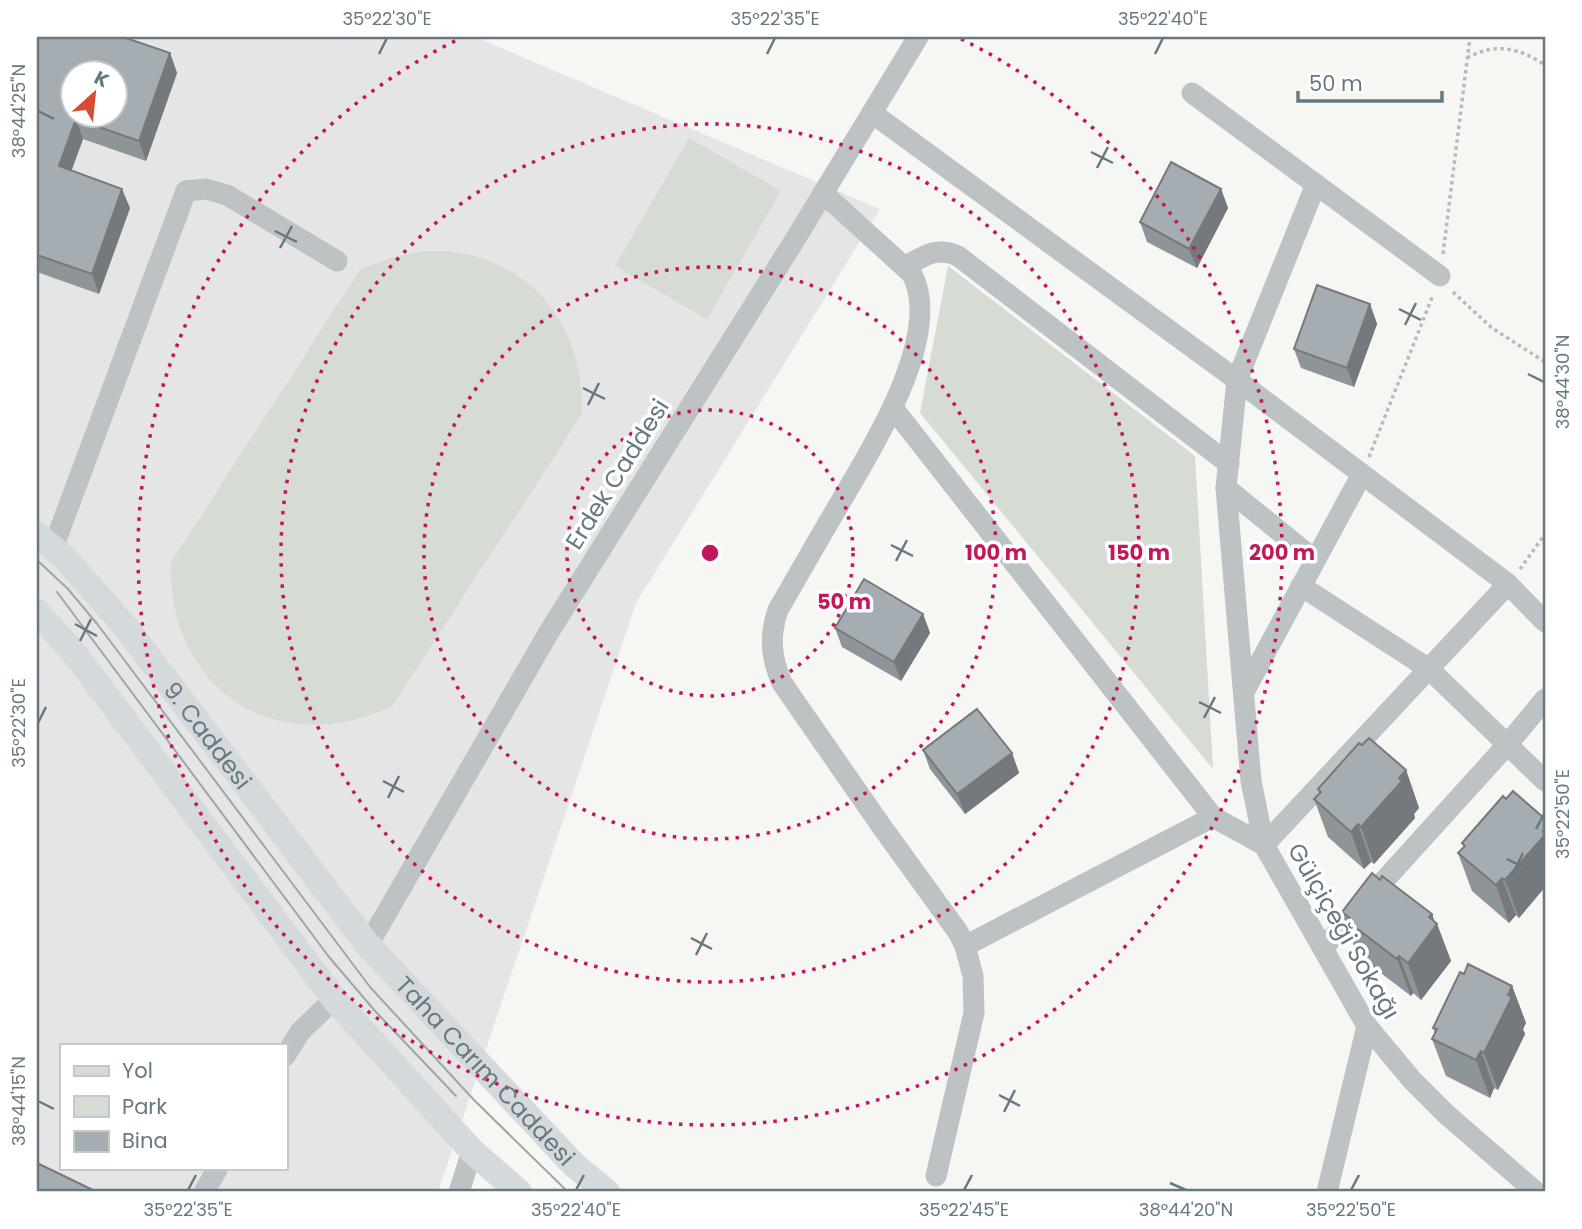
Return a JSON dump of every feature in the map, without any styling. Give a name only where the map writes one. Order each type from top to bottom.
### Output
[{"type":"main road","name":"9. Caddesi","points":[[45,541],[64,556],[124,625],[368,944]]},
{"type":"main road","points":[[37,612],[75,654],[334,999],[472,1151],[519,1192]]},
{"type":"main road","name":"Taha Carım Caddesi","points":[[368,944],[574,1165],[607,1192]]},
{"type":"street","name":"Erdek Caddesi","points":[[368,944],[549,632],[918,37]]},
{"type":"street","points":[[1192,93],[1440,276]]},
{"type":"street","points":[[872,113],[1237,380],[1508,584],[1545,622]]},
{"type":"street","name":"Gülçiçeği Sokağı","points":[[1316,184],[1237,380],[1227,488],[1251,781],[1264,845],[1367,1026],[1412,1080],[1446,1114],[1536,1192]]},
{"type":"street","points":[[45,541],[186,191],[206,188],[227,195],[337,261]]},
{"type":"street","points":[[823,194],[906,266],[917,283],[920,309],[911,361],[893,408],[778,610],[772,635],[773,660],[782,683],[958,932],[965,946],[973,976],[974,1013],[936,1176]]},
{"type":"street","points":[[906,266],[935,251],[950,252],[958,256],[1229,464]]},
{"type":"street","points":[[893,408],[1213,817],[1264,845],[1508,584]]},
{"type":"street","points":[[1244,692],[1362,474]]},
{"type":"street","points":[[1227,488],[1315,560]]},
{"type":"street","points":[[1301,586],[1429,668],[1545,782]]},
{"type":"street","points":[[1323,948],[1507,745],[1545,699]]},
{"type":"street","points":[[965,946],[1213,817]]},
{"type":"street","points":[[287,1053],[300,1032],[334,999]]},
{"type":"street","points":[[1328,1192],[1367,1026]]},
{"type":"street","points":[[459,1192],[472,1151]]},
{"type":"street","points":[[204,1192],[217,1170]]},
{"type":"path","points":[[1362,474],[1440,276],[1470,37]]},
{"type":"path","points":[[1467,58],[1501,48],[1523,51],[1545,65]]},
{"type":"path","points":[[1440,276],[1454,293],[1492,328],[1545,362]]},
{"type":"path","points":[[1508,584],[1545,534]]},
{"type":"shaded area","points":[[37,37],[475,37],[880,209],[636,603],[438,1192],[37,1192]]},
{"type":"green space","points":[[689,138],[781,191],[707,319],[615,266]]},
{"type":"green space","points":[[442,251],[474,256],[502,267],[527,282],[547,302],[563,326],[574,353],[581,382],[582,414],[392,706],[349,721],[308,725],[270,718],[237,703],[209,678],[188,646],[175,607],[171,562],[360,270],[400,256]]},
{"type":"green space","points":[[948,266],[1195,456],[1213,769],[920,413]]},
{"type":"building","points":[[37,37],[123,37],[170,53],[139,141],[108,130],[130,130],[130,60],[60,60],[60,130],[72,130],[59,166],[122,189],[92,274],[37,255]]},
{"type":"building","points":[[1171,162],[1221,189],[1189,249],[1140,222]]},
{"type":"building","points":[[1317,285],[1370,304],[1347,368],[1294,349]]},
{"type":"building","points":[[864,579],[923,614],[894,662],[835,628]]},
{"type":"building","points":[[977,709],[1012,753],[957,794],[923,750]]},
{"type":"building","points":[[1369,738],[1406,770],[1399,778],[1402,781],[1361,827],[1358,824],[1351,832],[1314,799],[1321,792],[1318,789],[1359,743],[1362,745]]},
{"type":"building","points":[[1513,791],[1545,819],[1545,835],[1505,880],[1502,878],[1496,885],[1458,853],[1465,846],[1462,843],[1503,796],[1506,799]]},
{"type":"building","points":[[1372,873],[1380,880],[1382,876],[1432,914],[1429,917],[1437,924],[1408,963],[1399,956],[1397,959],[1347,921],[1350,918],[1342,912]]},
{"type":"building","points":[[1468,964],[1512,986],[1508,995],[1512,997],[1484,1053],[1481,1051],[1476,1060],[1432,1039],[1437,1029],[1433,1028],[1460,972],[1464,974]]},
{"type":"building","points":[[37,1163],[97,1192],[43,1192],[37,1189]]},
{"type":"tram line","points":[[37,560],[68,589],[98,625],[370,987],[474,1100],[568,1192]]},
{"type":"tram line","points":[[57,592],[329,957],[375,1011],[456,1096]]}]
